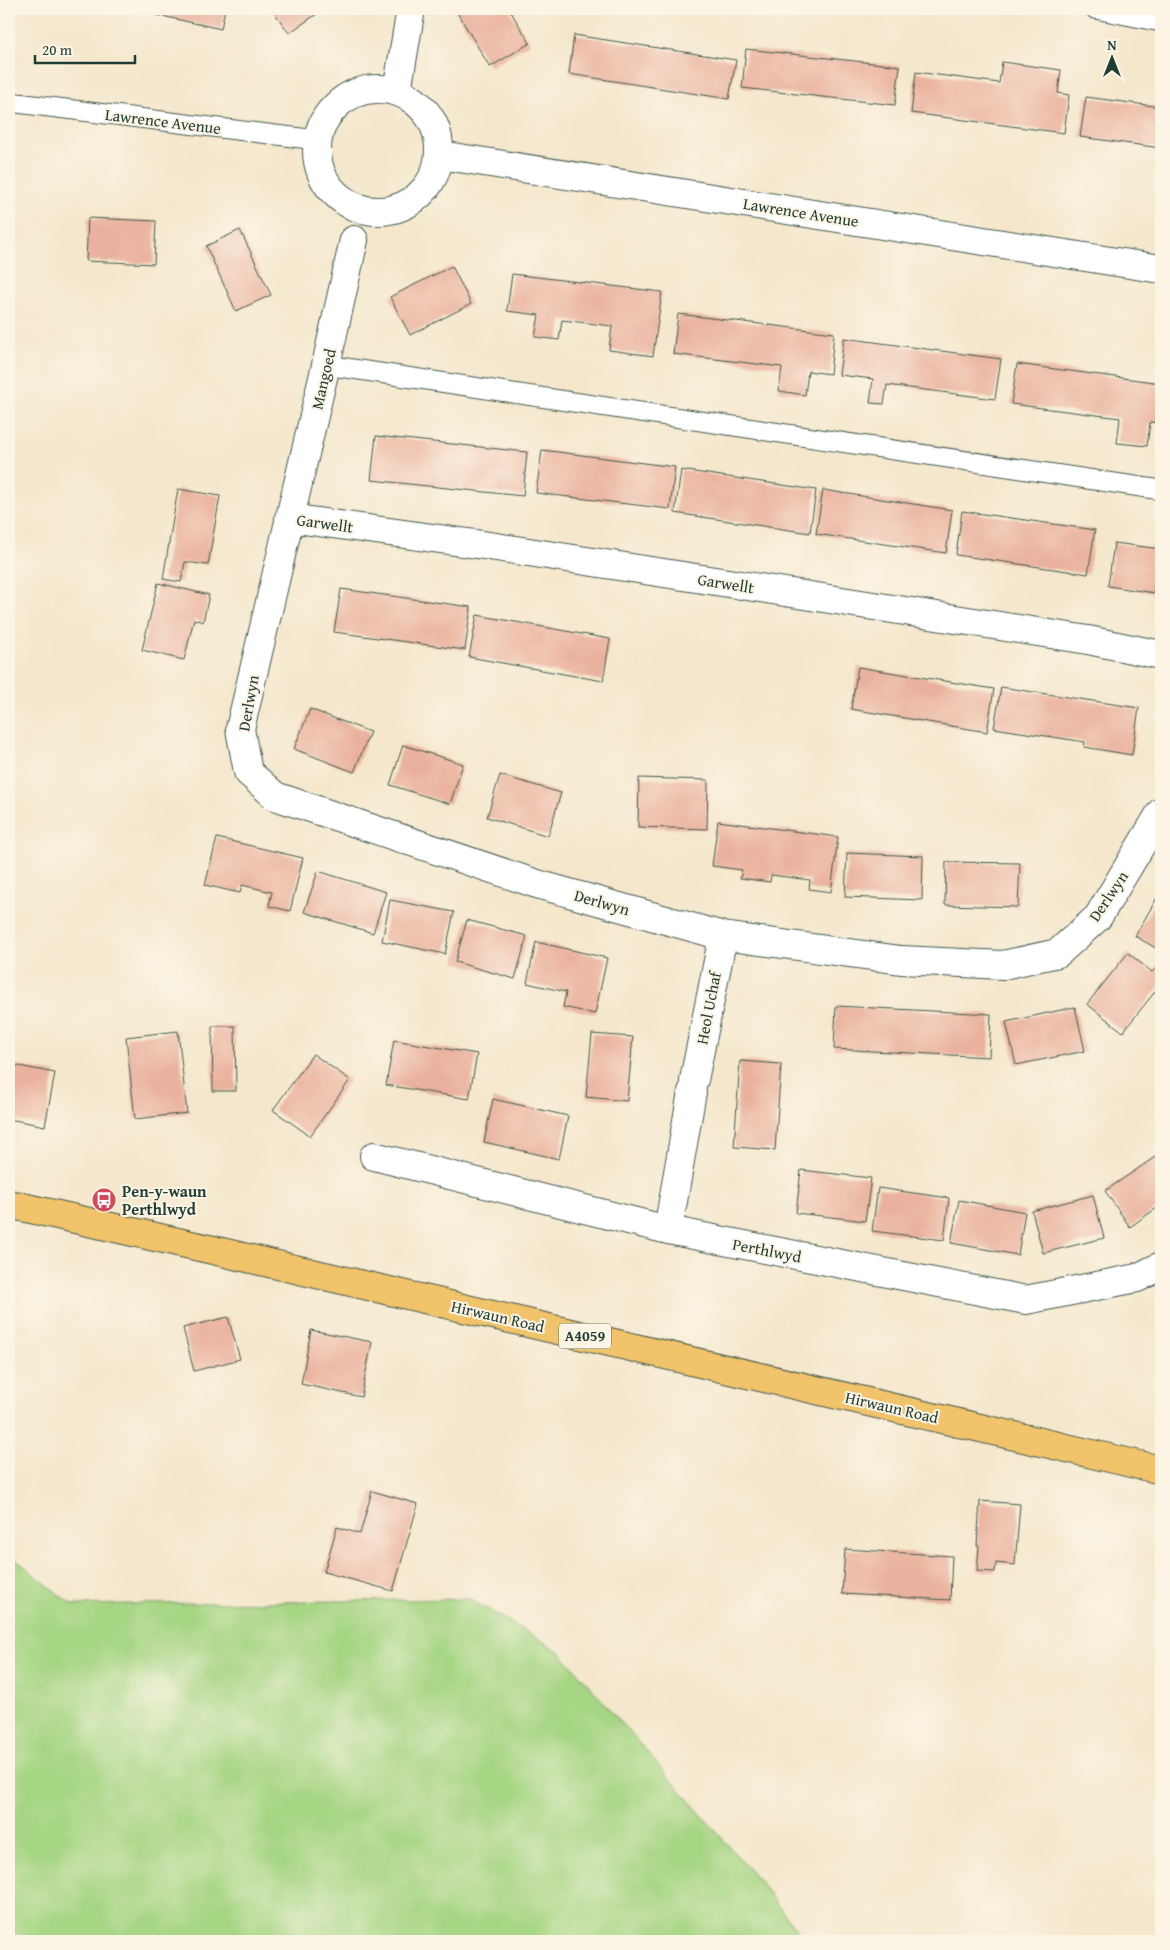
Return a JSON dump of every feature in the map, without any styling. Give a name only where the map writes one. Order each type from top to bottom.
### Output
[{"type":"main road","name":"Hirwaun Road","points":[[9,1204],[1161,1470]]},
{"type":"street","points":[[397,91],[411,9]]},
{"type":"street","points":[[376,88],[397,91],[415,101],[429,116],[438,134],[440,155],[435,175],[423,192],[407,205],[389,211],[369,211],[350,206],[334,194],[322,178],[316,160],[316,140],[324,120],[337,103],[355,92],[376,88]]},
{"type":"street","name":"Lawrence Avenue","points":[[440,155],[1161,269]]},
{"type":"street","name":"Mangoed","points":[[289,518],[354,240]]},
{"type":"street","name":"Garwellt","points":[[289,518],[483,545],[751,586],[1079,639],[1161,655]]},
{"type":"street","name":"Derlwyn","points":[[289,518],[240,729],[248,772],[275,796],[537,884],[722,936],[901,960],[1003,965],[1058,953],[1098,917],[1161,812]]},
{"type":"street","name":"Heol Uchaf","points":[[668,1230],[722,936]]},
{"type":"street","name":"Perthlwyd","points":[[374,1156],[668,1230],[1026,1300],[1137,1278],[1161,1266]]},
{"type":"lane","points":[[1094,9],[1161,22]]},
{"type":"lane","name":"Lawrence Avenue","points":[[9,102],[316,140]]},
{"type":"lane","points":[[326,365],[1161,490]]},
{"type":"green space","points":[[9,1554],[72,1605],[470,1599],[559,1651],[760,1882],[805,1941],[9,1941]]},
{"type":"building","points":[[154,9],[225,9],[221,29],[153,14]]},
{"type":"building","points":[[272,9],[324,9],[289,33]]},
{"type":"building","points":[[455,9],[509,9],[530,43],[490,67]]},
{"type":"building","points":[[574,35],[736,60],[729,99],[569,74]]},
{"type":"building","points":[[746,49],[900,66],[895,105],[742,88]]},
{"type":"building","points":[[1002,62],[1061,70],[1058,93],[1069,95],[1064,133],[911,113],[916,72],[999,83]]},
{"type":"building","points":[[1086,97],[1161,107],[1161,148],[1080,137]]},
{"type":"building","points":[[88,218],[156,221],[154,264],[86,261]]},
{"type":"building","points":[[240,230],[271,295],[236,311],[206,246]]},
{"type":"building","points":[[452,266],[471,304],[410,335],[390,297]]},
{"type":"building","points":[[512,274],[662,292],[653,356],[609,350],[612,326],[562,320],[559,340],[535,337],[539,315],[507,311]]},
{"type":"building","points":[[678,314],[834,333],[830,374],[808,371],[805,395],[779,391],[782,367],[673,354]]},
{"type":"building","points":[[844,338],[1001,359],[995,399],[887,385],[884,404],[870,403],[873,379],[839,375]]},
{"type":"building","points":[[1017,364],[1161,383],[1161,423],[1150,422],[1147,446],[1117,443],[1120,418],[1011,404]]},
{"type":"building","points":[[376,436],[527,452],[523,496],[371,480]]},
{"type":"building","points":[[542,450],[675,467],[670,509],[536,493]]},
{"type":"building","points":[[681,470],[816,490],[810,533],[675,513]]},
{"type":"building","points":[[178,489],[220,496],[208,565],[185,562],[181,582],[163,579]]},
{"type":"building","points":[[823,490],[952,510],[946,553],[816,534]]},
{"type":"building","points":[[962,511],[1095,530],[1088,574],[956,555]]},
{"type":"building","points":[[1114,543],[1161,549],[1161,594],[1108,586]]},
{"type":"building","points":[[158,583],[209,595],[203,622],[194,619],[184,660],[142,650]]},
{"type":"building","points":[[341,589],[471,607],[465,650],[334,632]]},
{"type":"building","points":[[477,615],[610,639],[603,681],[469,657]]},
{"type":"building","points":[[858,667],[994,689],[987,732],[851,709]]},
{"type":"building","points":[[1001,687],[1139,708],[1132,755],[1084,747],[1085,742],[994,728]]},
{"type":"building","points":[[310,709],[370,732],[354,772],[294,749]]},
{"type":"building","points":[[403,745],[463,764],[450,804],[390,785]]},
{"type":"building","points":[[500,775],[561,793],[548,836],[487,817]]},
{"type":"building","points":[[639,778],[708,780],[707,829],[638,827]]},
{"type":"building","points":[[718,821],[838,837],[831,892],[809,889],[810,880],[771,875],[770,882],[740,878],[742,870],[712,866]]},
{"type":"building","points":[[217,838],[303,858],[290,911],[269,906],[272,892],[242,885],[240,893],[205,885]]},
{"type":"building","points":[[847,853],[923,856],[922,900],[845,897]]},
{"type":"building","points":[[946,862],[1020,863],[1018,907],[945,905]]},
{"type":"building","points":[[318,871],[386,892],[373,933],[304,912]]},
{"type":"building","points":[[1161,891],[1161,951],[1135,936]]},
{"type":"building","points":[[390,900],[454,912],[445,954],[382,941]]},
{"type":"building","points":[[467,920],[527,936],[515,979],[455,962]]},
{"type":"building","points":[[536,942],[607,958],[595,1014],[563,1007],[566,992],[527,983]]},
{"type":"building","points":[[1128,953],[1152,972],[1158,966],[1161,969],[1161,984],[1123,1032],[1087,1004]]},
{"type":"building","points":[[836,1006],[991,1014],[989,1057],[834,1049]]},
{"type":"building","points":[[1075,1007],[1085,1051],[1016,1065],[1006,1022]]},
{"type":"building","points":[[212,1026],[235,1026],[236,1091],[213,1091]]},
{"type":"building","points":[[178,1031],[187,1113],[135,1119],[126,1037]]},
{"type":"building","points":[[592,1034],[633,1037],[627,1101],[586,1097]]},
{"type":"building","points":[[394,1040],[477,1054],[469,1099],[386,1085]]},
{"type":"building","points":[[313,1054],[350,1080],[310,1136],[273,1110]]},
{"type":"building","points":[[740,1061],[781,1064],[775,1150],[734,1147]]},
{"type":"building","points":[[9,1064],[55,1073],[45,1126],[9,1119]]},
{"type":"building","points":[[493,1099],[568,1116],[559,1159],[484,1142]]},
{"type":"building","points":[[1158,1155],[1161,1160],[1161,1205],[1130,1227],[1105,1191]]},
{"type":"building","points":[[801,1170],[871,1178],[865,1221],[796,1213]]},
{"type":"building","points":[[878,1188],[949,1198],[944,1240],[872,1231]]},
{"type":"building","points":[[1093,1195],[1104,1238],[1043,1253],[1032,1211]]},
{"type":"building","points":[[959,1200],[1025,1212],[1018,1255],[951,1243]]},
{"type":"building","points":[[228,1317],[240,1359],[194,1371],[183,1328]]},
{"type":"building","points":[[311,1330],[372,1342],[361,1397],[301,1384]]},
{"type":"building","points":[[372,1491],[418,1504],[393,1591],[324,1572],[337,1527],[360,1534]]},
{"type":"building","points":[[980,1501],[1020,1504],[1015,1565],[996,1563],[995,1572],[977,1571]]},
{"type":"building","points":[[845,1549],[952,1556],[950,1600],[842,1594]]},
{"type":"place","name":"Pen-y-waun Perthlwyd","points":[[104,1200]]}]
